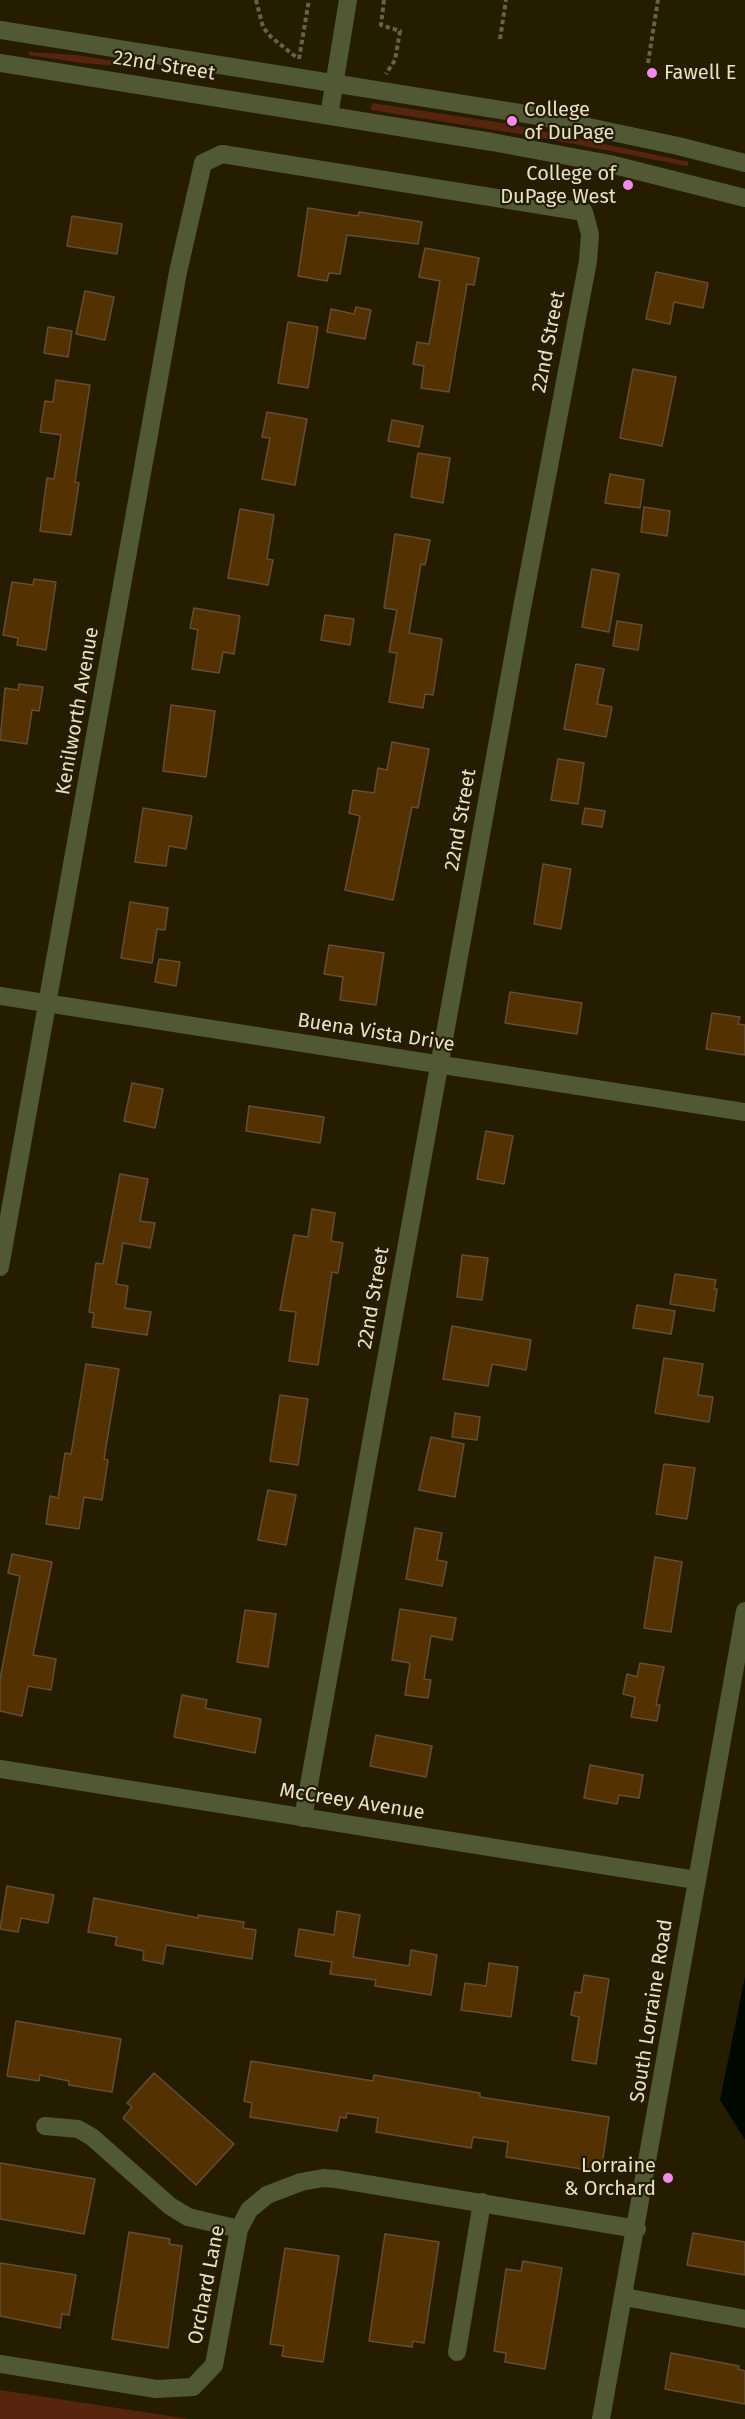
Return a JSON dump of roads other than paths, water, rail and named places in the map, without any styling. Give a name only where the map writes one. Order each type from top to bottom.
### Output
[{"type":"street","points":[[329,116],[348,0]]},
{"type":"street","name":"22nd Street","points":[[0,30],[562,121],[745,163]]},
{"type":"street","name":"22nd Street","points":[[0,63],[569,156],[745,198]]},
{"type":"street","name":"22nd Street","points":[[203,163],[222,154],[584,212],[590,234],[588,261],[522,608],[303,1818]]},
{"type":"street","name":"Kenilworth Avenue","points":[[0,1267],[178,273],[203,163]]},
{"type":"street","name":"Buena Vista Drive","points":[[0,996],[745,1112]]},
{"type":"street","name":"South Lorraine Road","points":[[602,2419],[745,1611]]},
{"type":"street","name":"McCreey Avenue","points":[[0,1769],[696,1880]]},
{"type":"street","points":[[45,2126],[78,2129],[92,2137],[170,2206],[188,2217],[239,2229]]},
{"type":"street","name":"Orchard Lane","points":[[0,2364],[156,2389],[193,2387],[214,2365],[239,2229],[249,2210],[267,2195],[301,2182],[323,2178],[482,2202],[637,2229]]},
{"type":"street","points":[[457,2352],[482,2202]]},
{"type":"street","points":[[624,2297],[745,2319]]},
{"type":"place","name":"Fawell E","points":[[652,73]]},
{"type":"place","name":"College of DuPage","points":[[512,121]]},
{"type":"place","name":"College of DuPage West","points":[[628,185]]},
{"type":"place","name":"Lorraine & Orchard","points":[[668,2178]]}]
